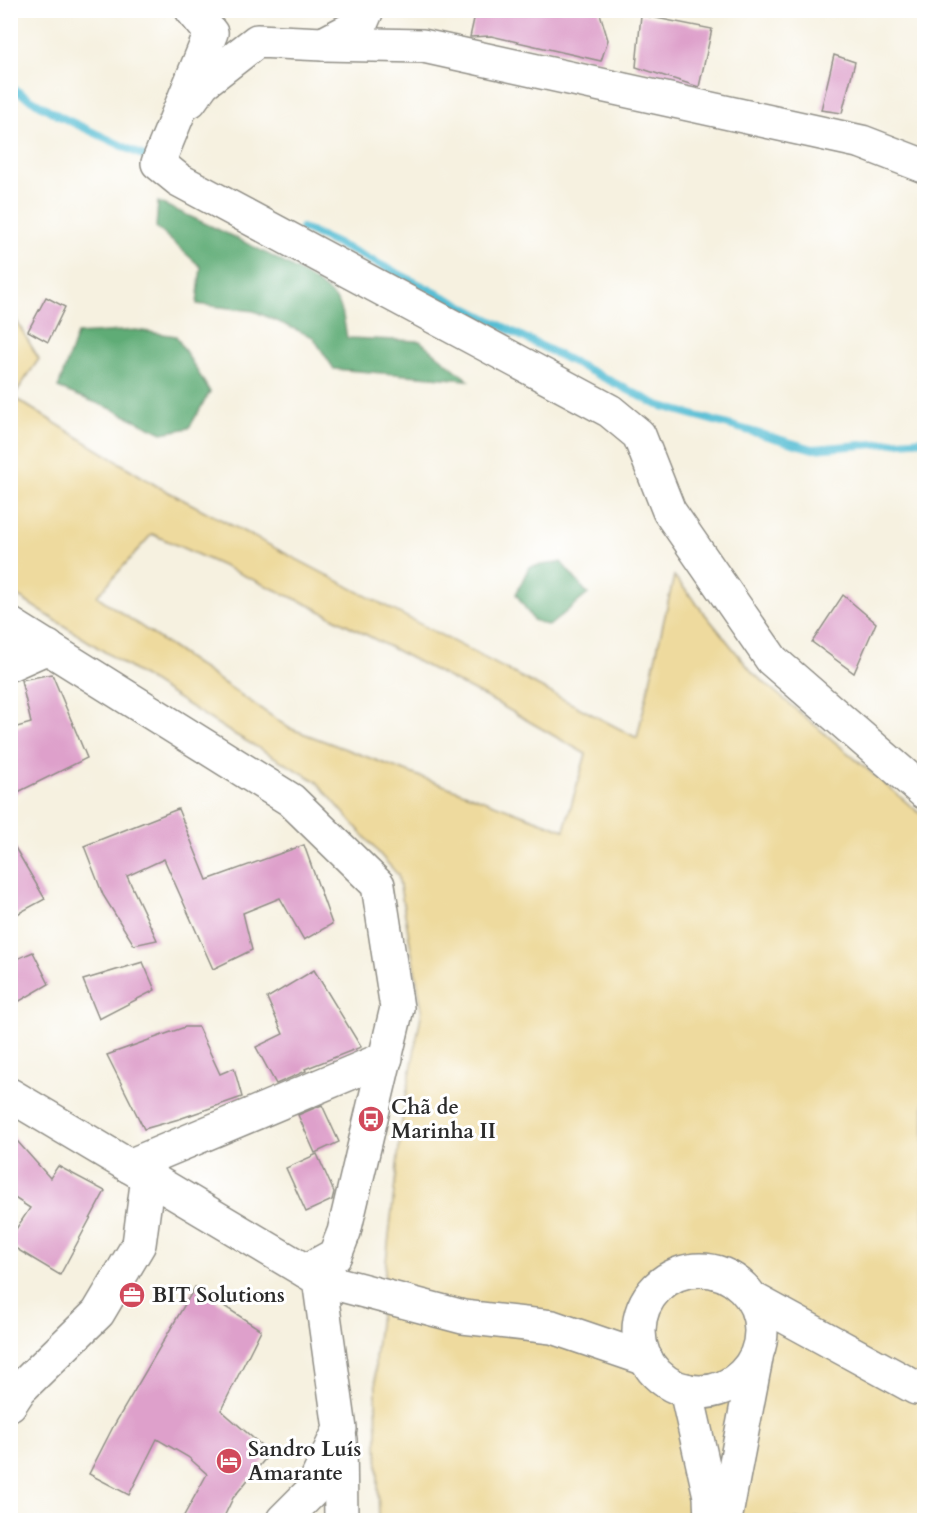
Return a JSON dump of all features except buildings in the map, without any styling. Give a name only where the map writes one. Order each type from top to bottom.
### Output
[{"type":"street","points":[[192,10],[211,33],[158,163],[179,180],[610,411],[639,435],[669,511],[772,660],[924,792]]},
{"type":"street","points":[[323,44],[362,24],[367,10]]},
{"type":"street","points":[[176,120],[203,83],[257,41],[423,46],[862,142],[924,166]]},
{"type":"street","points":[[10,624],[291,800],[378,885],[397,1008],[344,1232],[335,1256],[312,1275]]},
{"type":"street","points":[[10,664],[48,647]]},
{"type":"street","points":[[139,1171],[386,1058]]},
{"type":"street","points":[[10,1095],[312,1275],[361,1292],[463,1317],[552,1327],[646,1359]]},
{"type":"street","points":[[10,1404],[20,1389],[98,1313],[140,1244],[139,1171]]},
{"type":"street","points":[[344,1232],[361,1292]]},
{"type":"street","points":[[756,1358],[743,1375],[727,1387],[707,1392],[686,1390],[670,1384],[656,1373],[646,1359],[639,1336],[641,1313],[652,1292],[670,1277],[692,1269],[715,1271],[737,1281],[753,1299],[916,1388],[924,1389]]},
{"type":"street","points":[[312,1275],[340,1429],[341,1521]]},
{"type":"street","points":[[725,1521],[761,1338],[760,1318],[753,1299]]},
{"type":"street","points":[[686,1390],[710,1497],[711,1521]]},
{"type":"street","points":[[283,1521],[311,1492],[340,1429]]},
{"type":"green space","points":[[158,202],[258,249],[311,279],[330,294],[340,306],[347,338],[420,341],[468,380],[334,369],[313,337],[254,311],[197,304],[201,267],[156,227]]},
{"type":"green space","points":[[136,330],[176,336],[210,392],[189,428],[162,433],[112,409],[58,388],[77,334]]},
{"type":"green space","points":[[561,562],[588,594],[549,626],[533,620],[516,594],[529,567]]},
{"type":"sand","points":[[10,310],[39,359],[13,397],[157,486],[637,738],[674,576],[753,673],[924,817],[924,1520],[379,1520],[375,1358],[403,1113],[422,1010],[398,875],[316,781],[227,730],[11,592]],"holes":[[[152,534],[311,606],[495,702],[586,754],[564,830],[289,728],[97,596]]]},
{"type":"waterway","points":[[10,87],[59,116],[152,160]]},
{"type":"waterway","points":[[302,228],[357,253],[658,405],[813,449],[924,440]]},
{"type":"place","name":"Chã de Marinha II","points":[[371,1119]]},
{"type":"place","name":"BIT Solutions","points":[[132,1295]]},
{"type":"place","name":"Sandro Luís Amarante","points":[[229,1461]]}]
